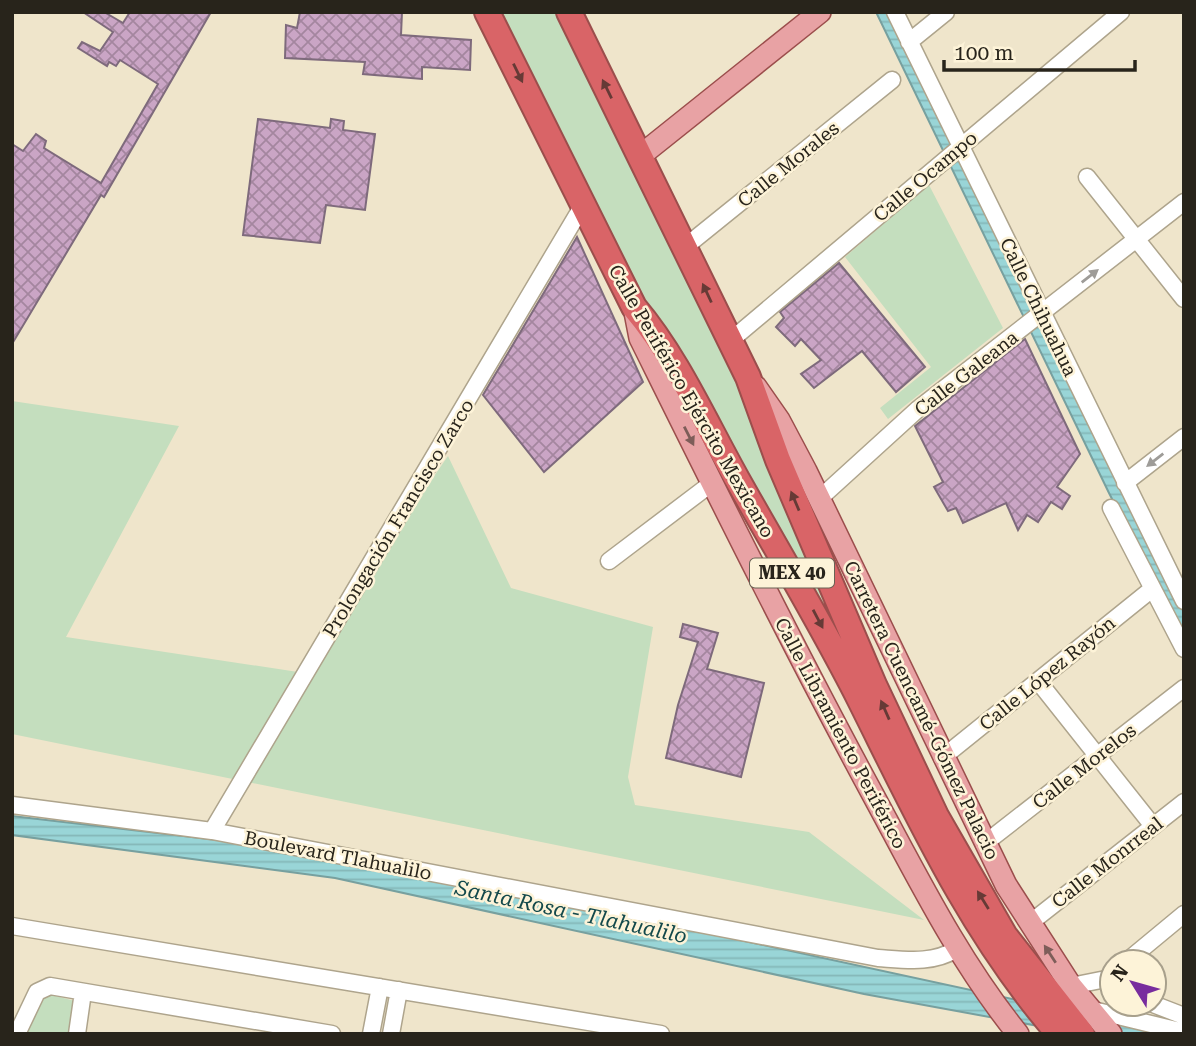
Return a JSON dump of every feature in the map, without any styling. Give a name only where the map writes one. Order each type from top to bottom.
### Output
[{"type":"highway","name":"Calle Periférico Ejército Mexicano","points":[[488,12],[634,307],[653,331],[687,386],[813,609],[933,848],[988,943],[1059,1034]]},
{"type":"highway","name":"Calle Periférico Ejército Mexicano","points":[[569,12],[748,377],[789,485],[879,696],[936,816],[1005,936],[1082,1034]]},
{"type":"main road","points":[[640,156],[820,12]]},
{"type":"main road","name":"Calle Libramiento Periférico","points":[[634,307],[640,338],[801,662],[960,955],[1002,1020],[1018,1034]]},
{"type":"main road","name":"Carretera Cuencamé-Gómez Palacio","points":[[748,377],[779,420],[870,599],[984,844],[1071,986],[1111,1033]]},
{"type":"street","name":"Calle Chihuahua","points":[[894,12],[909,42],[952,153],[1040,316],[1184,601]]},
{"type":"street","points":[[909,42],[946,12]]},
{"type":"street","name":"Calle Ocampo","points":[[730,341],[1121,12]]},
{"type":"street","name":"Calle Morales","points":[[685,247],[892,80]]},
{"type":"street","points":[[1087,177],[1184,299]]},
{"type":"street","name":"Calle Galeana","points":[[819,499],[918,409],[1184,202]]},
{"type":"street","name":"Prolongación Francisco Zarco","points":[[212,831],[583,205]]},
{"type":"street","points":[[1125,483],[1184,437]]},
{"type":"street","points":[[609,561],[712,483]]},
{"type":"street","points":[[1111,508],[1184,649]]},
{"type":"street","name":"Calle López Rayón","points":[[942,758],[1152,589]]},
{"type":"street","points":[[1038,681],[1153,826]]},
{"type":"street","name":"Calle Morelos","points":[[984,844],[1184,688]]},
{"type":"street","name":"Calle Monrreal","points":[[1030,923],[1184,802]]},
{"type":"street","name":"Boulevard Tlahualilo","points":[[12,805],[212,831],[878,958],[941,959],[960,955]]},
{"type":"street","points":[[1143,948],[1184,914]]},
{"type":"street","points":[[12,926],[661,1034]]},
{"type":"street","points":[[1071,986],[1098,981]]},
{"type":"street","points":[[17,1034],[42,988],[50,986],[326,1033]]},
{"type":"street","points":[[371,1034],[380,987]]},
{"type":"street","points":[[391,1034],[399,990]]},
{"type":"street","points":[[77,1034],[83,992]]},
{"type":"street","points":[[1090,1009],[1182,1026]]},
{"type":"street","points":[[1168,1015],[1182,1026]]},
{"type":"green space","points":[[501,12],[574,12],[884,711],[659,332],[564,148],[522,51]]},
{"type":"green space","points":[[929,185],[1003,328],[888,419],[880,408],[931,367],[845,257]]},
{"type":"green space","points":[[12,401],[179,426],[66,637],[298,672],[448,456],[511,588],[653,627],[628,777],[635,805],[809,832],[924,920],[12,734]]},
{"type":"green space","points":[[44,993],[75,1001],[69,1034],[22,1034]]},
{"type":"water","points":[[876,12],[890,12],[1184,612],[1184,640],[1109,493]]},
{"type":"water","name":"Santa Rosa - Tlahualilo","points":[[12,816],[347,855],[1174,1034],[1082,1034],[864,994],[335,878],[12,835]]},
{"type":"building","points":[[83,12],[104,12],[123,23],[130,12],[211,12],[104,197],[101,195],[12,344],[12,144],[23,151],[36,134],[46,141],[44,148],[101,183],[158,84],[120,60],[116,66],[109,62],[107,66],[78,48],[82,42],[100,51],[113,32]]},
{"type":"building","points":[[300,12],[402,12],[401,35],[471,40],[470,70],[422,67],[422,79],[363,74],[365,62],[285,58],[286,25],[297,28]]},
{"type":"building","points":[[258,119],[330,128],[331,119],[344,121],[343,130],[375,134],[365,210],[326,205],[320,243],[243,235]]},
{"type":"building","points":[[577,237],[643,382],[544,472],[483,395]]},
{"type":"building","points":[[839,263],[925,367],[896,392],[862,351],[814,388],[801,374],[821,360],[801,339],[795,346],[776,327],[784,318],[780,312]]},
{"type":"building","points":[[1025,339],[1080,454],[1057,487],[1070,496],[1062,509],[1051,502],[1038,522],[1027,515],[1018,530],[1006,503],[963,523],[956,508],[948,511],[934,487],[943,482],[915,426]]},
{"type":"building","points":[[683,624],[718,633],[707,669],[764,683],[741,777],[666,758],[678,705],[698,642],[680,637]]}]
